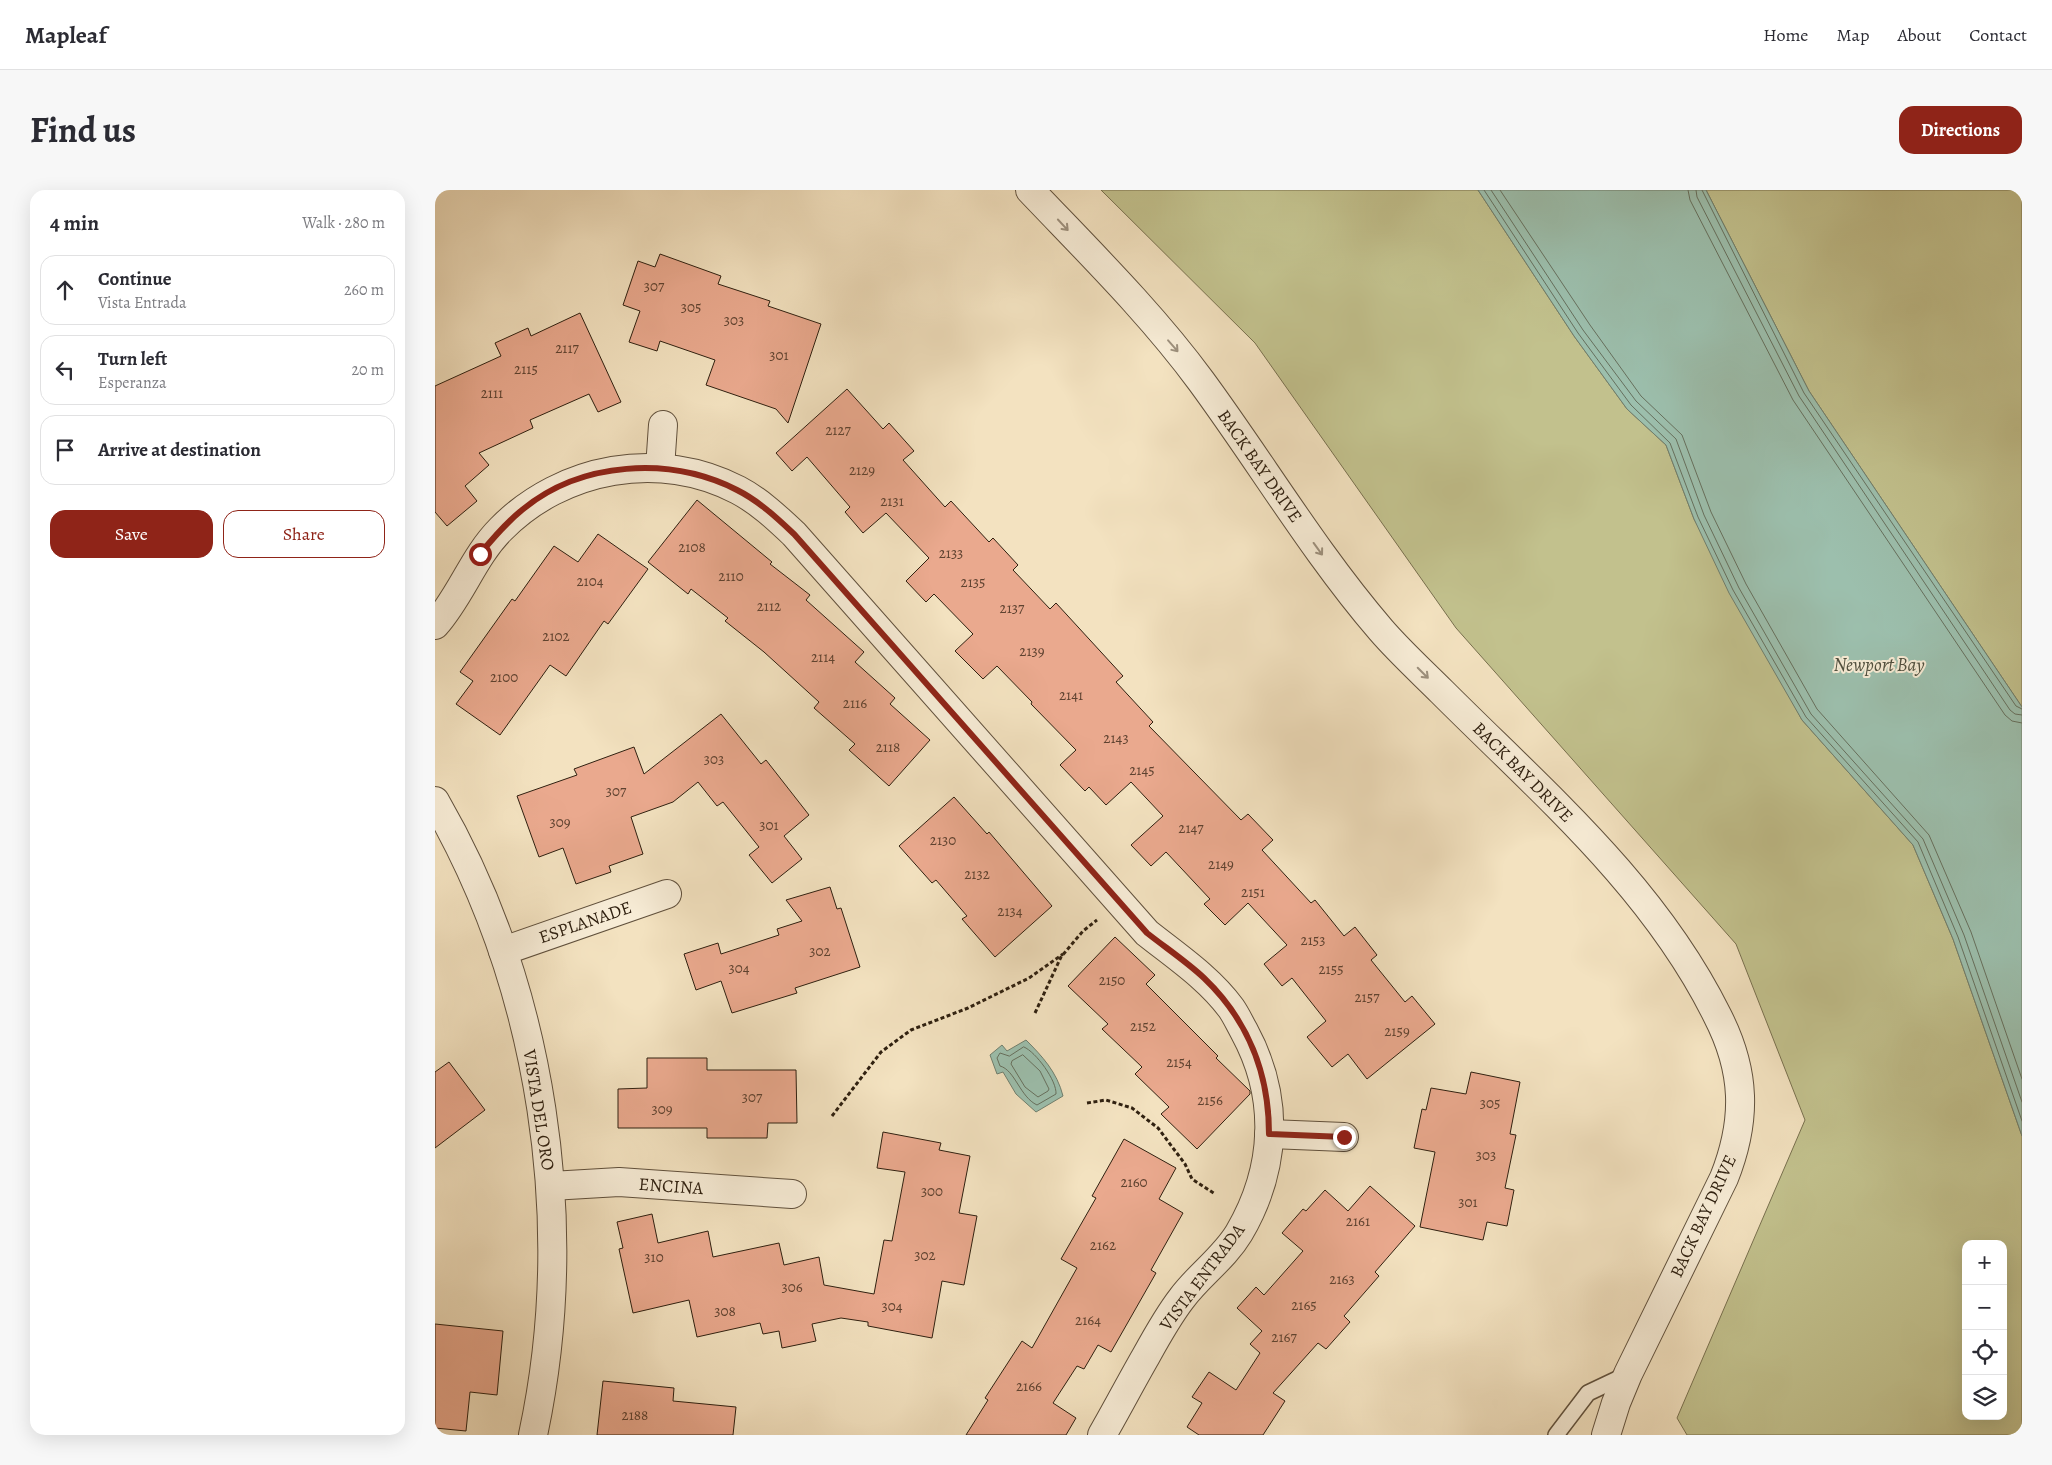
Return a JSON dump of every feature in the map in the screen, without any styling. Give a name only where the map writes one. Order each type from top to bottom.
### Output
[{"type":"street","name":"BACK BAY DRIVE","points":[[1030,190],[1111,276],[1201,380],[1314,544],[1382,631],[1551,799],[1629,881],[1665,927],[1696,976],[1719,1018],[1731,1049],[1741,1100],[1739,1127],[1732,1156],[1628,1374],[1606,1435]]},
{"type":"street","points":[[660,468],[663,425]]},
{"type":"street","name":"VISTA ENTRADA","points":[[435,625],[460,590],[480,554],[500,530],[523,508],[559,487],[587,476],[629,468],[660,468],[700,475],[738,490],[772,513],[794,534],[1147,933],[1204,978],[1231,1009],[1251,1044],[1263,1073],[1269,1114],[1266,1166],[1257,1196],[1238,1234],[1219,1259],[1182,1297],[1164,1324],[1102,1435]]},
{"type":"street","name":"VISTA DEL ORO","points":[[435,801],[465,858],[503,951],[517,996],[534,1064],[551,1186],[553,1231],[550,1320],[533,1435]]},
{"type":"street","name":"ESPLANADE","points":[[503,951],[667,894]]},
{"type":"street","points":[[1269,1134],[1344,1137]]},
{"type":"street","name":"ENCINA","points":[[551,1186],[619,1182],[792,1194]]},
{"type":"lane","points":[[1556,1435],[1588,1393],[1628,1374]]},
{"type":"path","points":[[832,1116],[881,1052],[911,1030],[968,1008],[1029,978],[1063,954],[1083,931],[1102,916]]},
{"type":"path","points":[[1035,1013],[1063,954]]},
{"type":"path","points":[[1087,1102],[1107,1100],[1132,1108],[1158,1128],[1185,1164],[1192,1179],[1215,1194]]},
{"type":"shaded area","points":[[1101,190],[1478,190],[1574,336],[1627,409],[1666,445],[1694,519],[1802,720],[1913,845],[1953,939],[2022,1136],[2022,1435],[1687,1435],[1677,1418],[1805,1120],[1736,944],[1456,628],[1255,343]]},
{"type":"shaded area","points":[[1706,190],[2022,190],[2022,707],[1809,391]]},
{"type":"water","name":"Newport Bay","points":[[1478,190],[1706,190],[1809,391],[2022,707],[2022,1136],[1953,939],[1913,845],[1802,720],[1729,593],[1694,519],[1666,445],[1627,409],[1574,336]]},
{"type":"water","points":[[1026,1040],[1053,1072],[1063,1096],[1036,1112],[1016,1094],[1003,1072],[997,1074],[990,1055],[1002,1045],[1007,1051]]},
{"type":"building","points":[[660,254],[721,276],[718,284],[770,301],[768,306],[821,324],[788,423],[776,409],[706,385],[715,360],[660,341],[657,351],[629,342],[640,311],[623,305],[638,261],[655,267]]},
{"type":"building","points":[[580,313],[621,402],[598,412],[589,394],[530,420],[533,428],[479,453],[489,465],[465,486],[477,501],[447,526],[435,512],[435,386],[501,356],[495,343],[528,328],[531,336]]},
{"type":"building","points":[[847,389],[883,429],[889,423],[914,451],[903,460],[945,507],[951,501],[989,542],[993,538],[1018,565],[1013,570],[1050,609],[1056,603],[1123,676],[1116,682],[1153,722],[1149,726],[1241,820],[1248,814],[1273,840],[1262,850],[1311,903],[1315,900],[1344,936],[1355,927],[1377,955],[1371,960],[1405,1002],[1412,996],[1435,1024],[1367,1079],[1348,1054],[1332,1067],[1307,1037],[1326,1021],[1292,978],[1282,986],[1264,964],[1287,945],[1248,903],[1225,925],[1204,904],[1210,899],[1166,852],[1151,866],[1131,845],[1163,816],[1131,782],[1106,805],[1089,787],[1085,791],[1060,765],[1076,750],[1031,704],[1032,702],[997,666],[983,679],[955,651],[973,634],[934,594],[926,602],[906,581],[929,558],[886,513],[863,533],[845,512],[850,507],[807,457],[792,471],[776,453]]},
{"type":"building","points":[[697,500],[772,562],[770,564],[810,595],[806,600],[864,652],[855,662],[895,698],[890,704],[930,740],[889,786],[849,750],[855,744],[814,708],[819,702],[764,652],[725,621],[728,618],[691,589],[688,594],[648,562]]},
{"type":"building","points":[[598,534],[648,569],[608,624],[604,621],[566,676],[550,665],[500,735],[456,704],[473,681],[460,672],[512,599],[515,601],[554,546],[578,562]]},
{"type":"building","points":[[721,714],[761,764],[766,760],[809,815],[784,836],[802,859],[772,883],[749,855],[759,847],[723,802],[717,806],[698,782],[673,802],[631,817],[643,854],[609,866],[611,872],[576,884],[563,848],[539,857],[517,796],[577,775],[574,769],[634,747],[644,774]]},
{"type":"building","points":[[954,797],[987,834],[989,832],[1052,906],[995,957],[962,919],[967,916],[936,880],[932,883],[899,846]]},
{"type":"building","points":[[830,887],[837,909],[841,908],[860,967],[795,988],[797,993],[732,1013],[721,981],[696,990],[684,954],[718,943],[721,954],[779,935],[777,929],[802,921],[786,900]]},
{"type":"building","points":[[1115,937],[1155,975],[1146,984],[1250,1091],[1250,1094],[1197,1149],[1161,1114],[1169,1107],[1135,1074],[1142,1067],[1102,1029],[1108,1024],[1068,986]]},
{"type":"building","points":[[647,1058],[707,1058],[707,1070],[796,1070],[797,1123],[768,1123],[767,1138],[707,1138],[707,1128],[618,1128],[618,1089],[647,1088]]},
{"type":"building","points":[[449,1062],[485,1110],[435,1148],[435,1072]]},
{"type":"building","points":[[1471,1072],[1520,1082],[1510,1134],[1516,1135],[1505,1188],[1514,1190],[1507,1226],[1487,1222],[1483,1240],[1420,1227],[1435,1152],[1414,1148],[1422,1109],[1426,1110],[1431,1088],[1466,1094]]},
{"type":"building","points":[[883,1132],[941,1143],[939,1150],[970,1156],[959,1213],[977,1216],[964,1285],[942,1281],[932,1338],[868,1326],[868,1322],[841,1318],[812,1324],[816,1341],[782,1348],[779,1331],[763,1334],[760,1323],[697,1337],[689,1300],[633,1313],[619,1249],[623,1248],[617,1222],[652,1214],[658,1243],[708,1231],[713,1257],[779,1243],[784,1265],[819,1257],[824,1285],[874,1294],[884,1240],[892,1241],[905,1172],[877,1168]]},
{"type":"building","points":[[1124,1139],[1176,1168],[1159,1199],[1183,1213],[1151,1270],[1156,1273],[1111,1352],[1098,1345],[1084,1369],[1077,1366],[1053,1403],[1076,1418],[1066,1435],[966,1435],[988,1400],[985,1398],[1022,1341],[1032,1348],[1077,1268],[1061,1259],[1096,1198],[1092,1196]]},
{"type":"building","points":[[1370,1186],[1415,1226],[1375,1272],[1379,1276],[1344,1316],[1350,1322],[1326,1349],[1318,1343],[1273,1393],[1285,1401],[1263,1435],[1199,1435],[1187,1427],[1202,1403],[1192,1397],[1209,1372],[1236,1390],[1260,1353],[1250,1344],[1262,1331],[1237,1308],[1256,1287],[1264,1295],[1303,1251],[1282,1233],[1303,1209],[1306,1211],[1325,1190],[1348,1211]]},
{"type":"building","points":[[435,1324],[503,1331],[497,1395],[470,1392],[466,1431],[435,1428]]},
{"type":"building","points":[[603,1381],[674,1388],[673,1401],[736,1407],[733,1435],[597,1435]]},
{"type":"route","points":[[480,554],[500,530],[523,508],[559,487],[587,476],[629,468],[660,468],[700,475],[738,490],[772,513],[794,534],[1147,933],[1204,978],[1231,1009],[1251,1044],[1263,1073],[1269,1114],[1269,1134],[1344,1137]]}]
